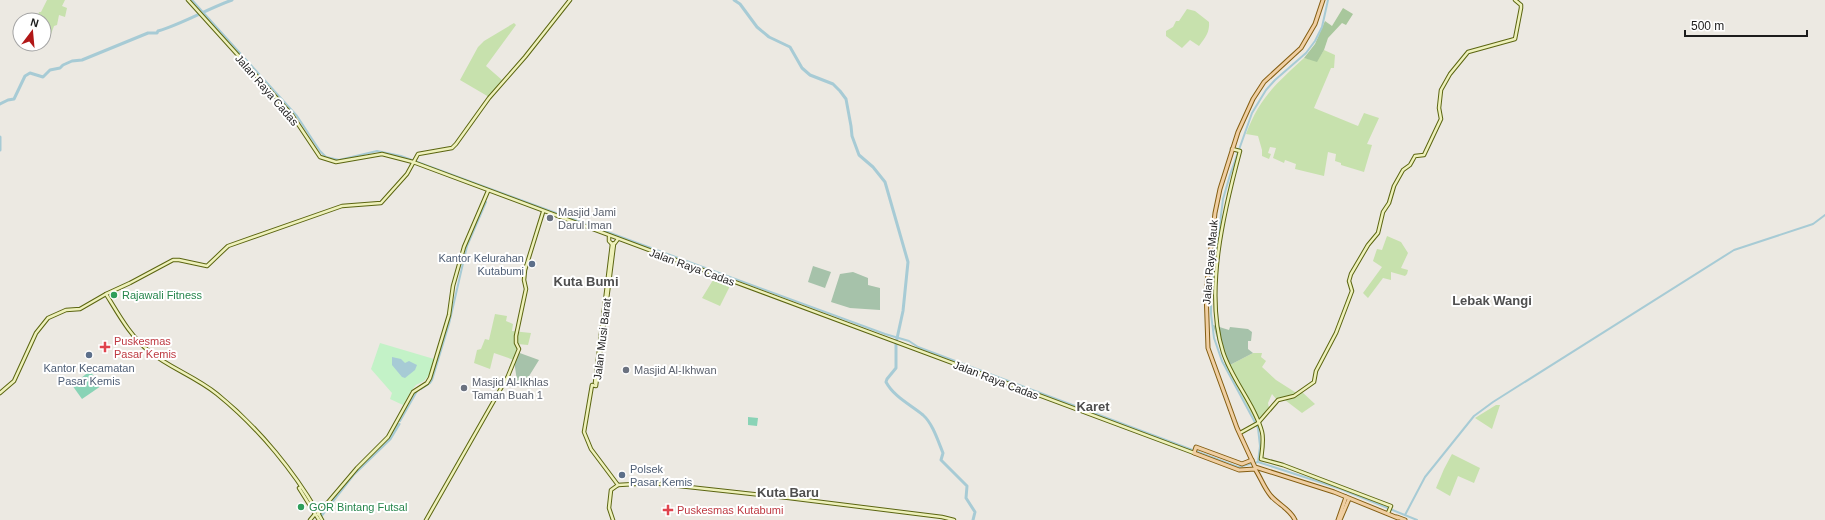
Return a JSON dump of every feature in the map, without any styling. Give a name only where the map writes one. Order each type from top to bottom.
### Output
[{"type":"main road","name":"Jalan Raya Mauk","points":[[1296,520],[1290,512],[1272,497],[1263,484],[1240,433],[1208,352],[1206,302],[1215,212],[1220,189],[1241,122],[1264,82],[1301,48],[1315,24],[1323,0]]},
{"type":"main road","name":"Jalan Raya Cadas","points":[[1195,450],[1242,464],[1252,461]]},
{"type":"main road","name":"Jalan Raya Cadas","points":[[1195,450],[1239,470],[1255,468]]},
{"type":"main road","points":[[1255,468],[1388,513],[1398,518]]},
{"type":"main road","points":[[1347,499],[1405,520]]},
{"type":"main road","points":[[1339,519],[1347,499]]},
{"type":"street","name":"Jalan Raya Cadas","points":[[188,0],[292,115],[321,158],[336,162],[382,154],[414,161],[488,191],[892,341],[1195,450]]},
{"type":"street","points":[[0,393],[14,381],[36,333],[46,320],[66,310],[80,309],[173,260],[207,266],[228,246],[342,206],[380,204],[397,186],[422,152],[454,146],[489,98],[525,57],[570,0]]},
{"type":"street","points":[[1240,433],[1258,423],[1278,400],[1294,396],[1314,382],[1316,371],[1341,323],[1352,291],[1349,281],[1351,274],[1368,245],[1378,233],[1383,212],[1389,203],[1394,186],[1403,170],[1410,166],[1414,157],[1423,155],[1427,151],[1441,119],[1439,103],[1441,90],[1445,81],[1468,52],[1515,39],[1521,5],[1515,0]]},
{"type":"street","points":[[1233,149],[1239,151],[1224,219],[1216,284],[1216,316],[1218,335],[1228,365],[1258,423],[1262,436],[1261,459],[1283,465],[1356,492],[1390,507],[1388,513]]},
{"type":"street","points":[[310,520],[357,468],[388,437],[413,392],[426,383],[430,378],[449,315],[453,286],[464,246],[488,191]]},
{"type":"street","points":[[426,520],[508,376],[519,349],[516,343],[516,336],[526,289],[524,276],[544,212]]},
{"type":"street","name":"Jalan Musi Barat","points":[[609,236],[609,242],[613,244],[595,386],[592,386],[584,432],[591,449],[618,484]]},
{"type":"street","points":[[613,244],[618,239]]},
{"type":"street","points":[[106,294],[125,326],[134,338],[150,353],[217,394],[269,446],[322,520]]},
{"type":"street","points":[[613,520],[609,508],[610,492],[618,484],[644,483],[692,487],[940,516],[954,520]]},
{"type":"street","points":[[317,514],[319,520]]},
{"type":"green space","points":[[47,0],[65,0],[62,6],[67,8],[65,17],[59,15],[57,25],[54,26],[52,31],[52,12],[41,12]]},
{"type":"green space","points":[[1343,8],[1353,14],[1346,25],[1342,23],[1328,38],[1324,50],[1317,62],[1304,58],[1315,44],[1325,21],[1332,26]]},
{"type":"green space","points":[[1187,9],[1195,11],[1209,22],[1209,29],[1199,46],[1190,40],[1182,48],[1166,36],[1166,31],[1173,27],[1176,21],[1179,21]]},
{"type":"green space","points":[[514,23],[516,25],[486,66],[502,80],[489,97],[460,80],[478,47],[484,41]]},
{"type":"green space","points":[[1324,50],[1335,55],[1334,68],[1331,68],[1314,108],[1358,126],[1364,113],[1379,118],[1367,144],[1372,145],[1364,172],[1341,165],[1341,163],[1335,161],[1336,154],[1328,152],[1324,176],[1295,169],[1296,164],[1285,160],[1284,163],[1273,158],[1276,148],[1270,147],[1268,153],[1271,154],[1269,159],[1262,156],[1258,136],[1246,134],[1257,110],[1269,92],[1304,58],[1317,61]]},
{"type":"green space","points":[[1387,236],[1401,242],[1408,253],[1401,268],[1408,270],[1407,274],[1405,276],[1391,272],[1391,280],[1383,278],[1368,298],[1363,293],[1382,267],[1373,261],[1377,249],[1382,250]]},
{"type":"green space","points":[[813,266],[831,272],[825,288],[808,282]]},
{"type":"green space","points":[[853,272],[868,278],[868,285],[880,288],[880,310],[850,308],[831,302],[840,274]]},
{"type":"green space","points":[[724,277],[733,280],[720,306],[702,298],[713,280],[722,283]]},
{"type":"green space","points":[[495,314],[507,316],[506,321],[513,324],[512,331],[531,333],[528,345],[518,344],[514,360],[494,353],[490,369],[474,363],[477,350],[481,349],[485,339],[489,340]]},
{"type":"green space","points":[[1213,325],[1229,330],[1230,327],[1248,329],[1252,332],[1251,341],[1248,341],[1248,349],[1253,353],[1226,367]]},
{"type":"green space","points":[[380,343],[434,359],[430,374],[424,381],[416,385],[403,405],[390,399],[392,393],[371,369]]},
{"type":"green space","points":[[517,352],[539,360],[526,381],[520,379],[517,381],[514,360]]},
{"type":"green space","points":[[1253,353],[1262,353],[1261,357],[1266,361],[1262,367],[1276,380],[1298,394],[1301,391],[1315,404],[1302,413],[1281,397],[1276,399],[1272,394],[1268,403],[1269,408],[1256,422],[1226,367]]},
{"type":"green space","points":[[90,371],[101,386],[82,399],[72,385]]},
{"type":"green space","points":[[1496,405],[1500,405],[1492,429],[1475,418]]},
{"type":"green space","points":[[748,417],[758,418],[757,426],[748,425]]},
{"type":"green space","points":[[1452,454],[1480,468],[1474,483],[1458,476],[1450,496],[1436,488]]},
{"type":"water","points":[[392,357],[401,359],[405,363],[409,361],[417,365],[415,370],[405,378],[402,377],[392,365]]},
{"type":"waterway","points":[[192,0],[297,116],[320,151],[326,157],[339,160],[377,151],[401,156],[885,334],[909,341],[918,347],[1238,467],[1258,462]]},
{"type":"waterway","points":[[0,104],[14,99],[25,76],[30,73],[43,77],[50,70],[60,68],[72,61],[82,60],[148,33],[157,33],[158,31],[232,0]]},
{"type":"waterway","points":[[734,0],[740,4],[757,27],[769,37],[790,47],[802,68],[810,75],[833,84],[840,91],[846,99],[852,136],[859,155],[873,167],[885,182],[908,262],[903,311],[896,343],[896,368],[886,382],[893,392],[923,415],[930,423],[943,453],[941,460],[967,486],[966,498],[975,512],[973,520]]},
{"type":"waterway","points":[[1258,462],[1260,446],[1258,428],[1222,361],[1214,338],[1211,314],[1211,295],[1223,199],[1252,113],[1266,90],[1275,80],[1306,53],[1315,41],[1322,27],[1328,0]]},
{"type":"waterway","points":[[0,137],[0,150]]},
{"type":"waterway","points":[[421,389],[432,380],[449,324],[467,246],[486,202]]},
{"type":"waterway","points":[[1405,515],[1425,477],[1474,416],[1493,402],[1734,250],[1813,224],[1825,215]]},
{"type":"waterway","points":[[400,421],[417,391]]},
{"type":"waterway","points":[[321,516],[353,475],[390,439],[399,424]]},
{"type":"waterway","points":[[1258,462],[1341,489],[1417,520]]},
{"type":"place","name":"Masjid Jami Darul Iman","points":[[550,218]]},
{"type":"place","name":"Kantor Kelurahan Kutabumi","points":[[532,264]]},
{"type":"place","name":"Rajawali Fitness","points":[[114,295]]},
{"type":"place","name":"Puskesmas Pasar Kemis","points":[[105,347]]},
{"type":"place","name":"Kantor Kecamatan Pasar Kemis","points":[[89,355]]},
{"type":"place","name":"Masjid Al-Ikhwan","points":[[626,370]]},
{"type":"place","name":"Masjid Al-Ikhlas Taman Buah 1","points":[[464,388]]},
{"type":"place","name":"Polsek Pasar Kemis","points":[[622,475]]},
{"type":"place","name":"GOR Bintang Futsal","points":[[301,507]]},
{"type":"place","name":"Puskesmas Kutabumi","points":[[668,510]]},
{"type":"district","name":"Kuta Bumi","points":[[586,281]]},
{"type":"district","name":"Lebak Wangi","points":[[1492,300]]},
{"type":"district","name":"Karet","points":[[1093,406]]},
{"type":"district","name":"Kuta Baru","points":[[788,492]]}]
